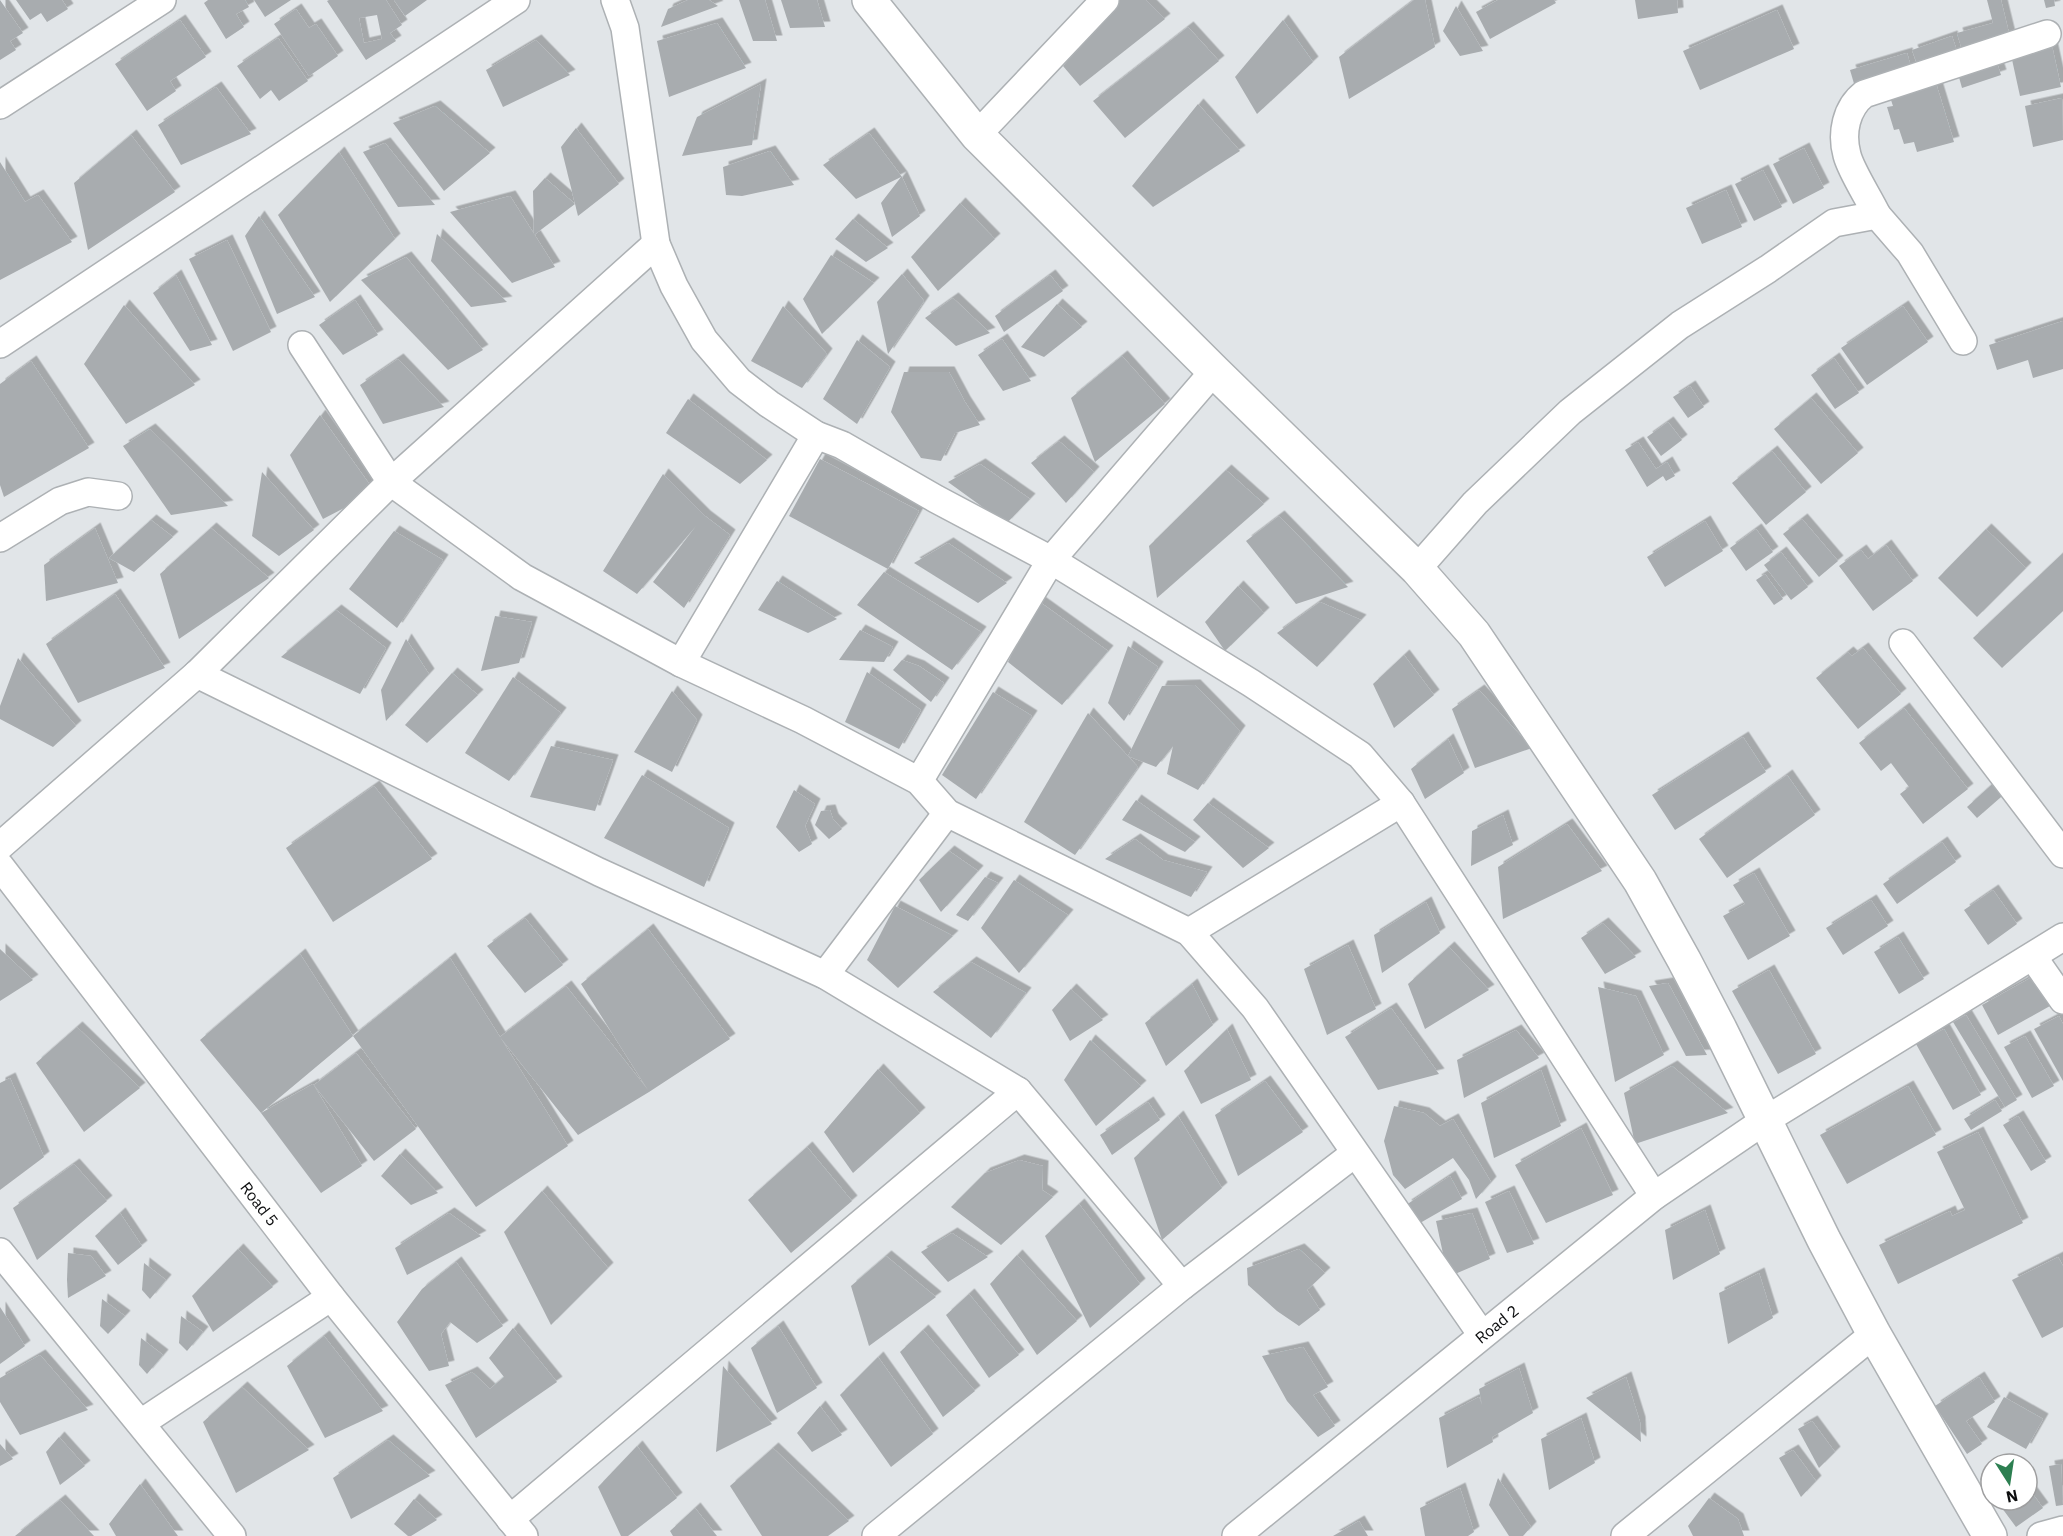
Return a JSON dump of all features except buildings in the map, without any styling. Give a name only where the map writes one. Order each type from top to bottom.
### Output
[{"type":"street","points":[[0,105],[162,0]]},
{"type":"street","points":[[0,344],[516,0]]},
{"type":"street","points":[[615,0],[625,28],[656,244],[674,286],[704,340],[718,357],[739,381],[816,435],[842,445],[936,499],[1052,560],[1251,683],[1360,754],[1401,803],[1654,1196]]},
{"type":"street","points":[[869,0],[977,135],[1417,569],[1474,634],[1640,881],[1715,1019],[1824,1240],[1874,1334],[1990,1536]]},
{"type":"street","points":[[977,135],[1105,0]]},
{"type":"street","points":[[1963,341],[1910,253],[1877,215],[1846,154],[1845,122],[1853,102],[1864,94],[2047,34]]},
{"type":"street","points":[[1417,569],[1475,503],[1570,412],[1680,325],[1768,269],[1834,223],[1877,215]]},
{"type":"street","points":[[0,846],[197,674],[391,482],[656,244]]},
{"type":"street","points":[[302,345],[391,482],[522,577],[681,663],[803,720],[919,781],[947,813],[1189,932],[1255,1008],[1354,1154],[1482,1335]]},
{"type":"street","points":[[919,781],[1052,560],[1214,370]]},
{"type":"street","points":[[681,663],[816,435]]},
{"type":"street","points":[[0,538],[60,501],[88,492],[118,496]]},
{"type":"street","points":[[1903,642],[2063,854]]},
{"type":"street","points":[[197,674],[599,872],[825,975],[1018,1091],[1182,1287]]},
{"type":"street","points":[[1189,932],[1401,803]]},
{"type":"street","points":[[825,975],[947,813]]},
{"type":"street","name":"Road 5","points":[[0,866],[331,1296],[517,1528]]},
{"type":"street","name":"Road 2","points":[[1236,1536],[1654,1196],[1764,1121],[2063,937]]},
{"type":"street","points":[[2032,957],[2063,1000]]},
{"type":"street","points":[[517,1528],[1018,1091]]},
{"type":"street","points":[[876,1536],[1182,1287],[1354,1154]]},
{"type":"street","points":[[1,1256],[232,1536]]},
{"type":"street","points":[[141,1423],[331,1296]]},
{"type":"street","points":[[1625,1536],[1874,1334]]},
{"type":"street","points":[[2041,1536],[2063,1530]]}]
